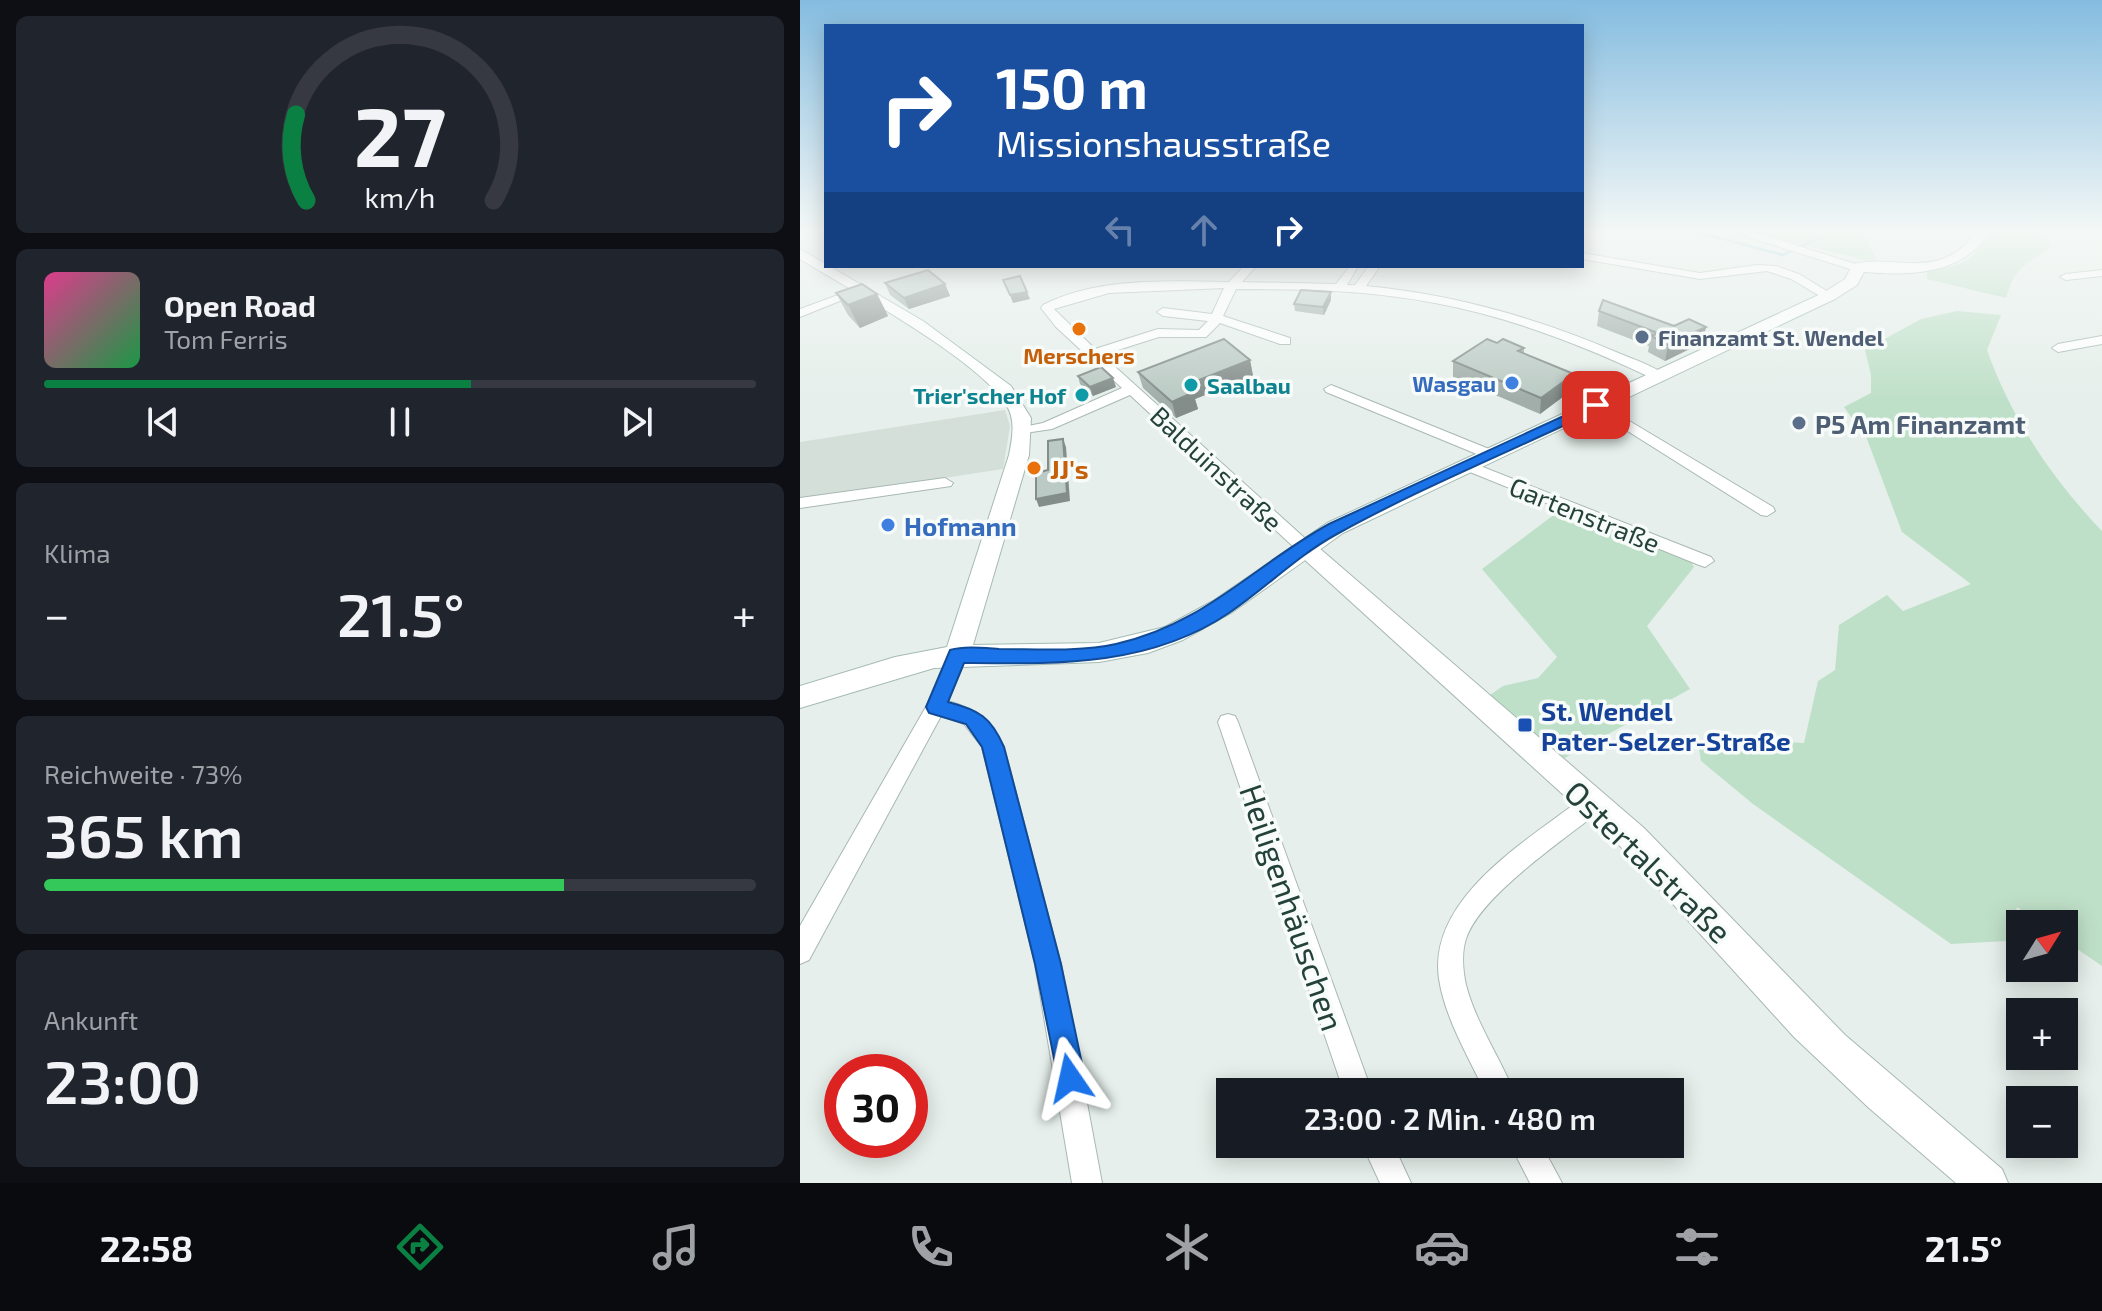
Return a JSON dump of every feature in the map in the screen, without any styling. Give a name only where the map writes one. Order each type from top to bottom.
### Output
[{"type":"main road","points":[[800,697],[914,663],[957,656],[1068,657],[1115,652],[1150,643],[1221,609],[1303,546],[1465,465],[1842,288]]},
{"type":"main road","points":[[862,290],[1002,388],[1016,402],[1023,431],[1014,472],[957,656]]},
{"type":"main road","name":"Ostertalstraße","points":[[1303,546],[1683,886],[1782,999],[1847,1063],[1988,1183]]},
{"type":"street","name":"Balduinstraße","points":[[1132,288],[1108,290],[1047,308],[1303,546]]},
{"type":"street","points":[[1094,353],[1158,333],[1202,334],[1216,318],[1230,288]]},
{"type":"street","points":[[1317,288],[1406,294],[1461,304],[1583,345],[1659,376]]},
{"type":"street","points":[[1815,288],[1829,296]]},
{"type":"street","points":[[800,313],[862,290]]},
{"type":"street","points":[[1163,312],[1216,318],[1285,341]]},
{"type":"street","points":[[2058,348],[2102,340]]},
{"type":"street","name":"Balduinstraße","points":[[1023,431],[1047,426],[1132,389]]},
{"type":"street","points":[[1331,389],[1489,454]]},
{"type":"street","points":[[1596,405],[1767,511]]},
{"type":"street","name":"Gartenstraße","points":[[1465,465],[1705,561]]},
{"type":"street","points":[[800,503],[945,483]]},
{"type":"street","points":[[800,951],[936,707],[957,656]]},
{"type":"street","points":[[936,707],[973,717],[985,729],[993,747],[1048,964],[1087,1183]]},
{"type":"street","name":"Heiligenhäuschen","points":[[1228,722],[1353,1078]]},
{"type":"street","points":[[1494,1078],[1453,983],[1450,952],[1457,930],[1471,909],[1493,888],[1593,803]]},
{"type":"street","points":[[1384,1158],[1396,1183]]},
{"type":"street","points":[[1531,1158],[1542,1181]]},
{"type":"shaded area","points":[[1005,410],[1010,426],[1003,469],[800,500],[800,442]]},
{"type":"green space","points":[[1965,288],[2009,288],[2006,298]]},
{"type":"green space","points":[[1957,311],[2001,315],[1987,350],[2008,400],[2050,469],[2102,531],[2102,966],[2078,950],[2078,910],[2021,910],[2017,907],[2016,910],[2006,910],[2006,941],[1951,944],[1753,804],[1701,761],[1699,749],[1753,740],[1804,743],[1818,681],[1835,670],[1839,625],[1887,595],[1903,611],[1971,584],[1902,532],[1867,439],[1844,407],[1871,393],[1871,375],[1865,350],[1921,319]]},
{"type":"green space","points":[[1559,511],[1689,559],[1694,567],[1647,626],[1690,689],[1563,759],[1490,695],[1503,686],[1538,678],[1557,657],[1482,569]]},
{"type":"building","points":[[850,288],[868,288],[877,294],[848,305],[836,293]]},
{"type":"building","points":[[892,288],[933,288],[904,298]]},
{"type":"building","points":[[1007,288],[1025,288],[1027,292],[1010,295]]},
{"type":"building","points":[[1301,290],[1331,292],[1323,307],[1294,304]]},
{"type":"building","points":[[1603,300],[1674,326],[1689,319],[1706,327],[1668,345],[1651,336],[1658,333],[1599,311]]},
{"type":"building","points":[[1224,339],[1250,360],[1186,385],[1194,392],[1172,402],[1138,372]]},
{"type":"building","points":[[1487,339],[1497,343],[1503,339],[1524,348],[1518,351],[1574,374],[1541,398],[1453,361]]},
{"type":"building","points":[[1101,367],[1113,378],[1090,387],[1078,376]]},
{"type":"building","points":[[1063,439],[1067,493],[1036,499],[1036,473],[1048,470],[1048,441]]},
{"type":"place","name":"Merschers","points":[[1079,329]]},
{"type":"place","name":"Finanzamt St. Wendel","points":[[1642,337]]},
{"type":"place","name":"Wasgau","points":[[1512,383]]},
{"type":"place","name":"Saalbau","points":[[1191,385]]},
{"type":"place","name":"Trier'scher Hof","points":[[1082,395]]},
{"type":"place","name":"P5 Am Finanzamt","points":[[1799,423]]},
{"type":"place","name":"JJ's","points":[[1034,468]]},
{"type":"place","name":"Hofmann","points":[[888,525]]},
{"type":"place","name":"St. Wendel Pater-Selzer-Straße","points":[[1525,725]]},
{"type":"route","points":[[1070,1078],[1048,964],[993,747],[985,729],[973,717],[936,707],[957,656],[1068,657],[1115,652],[1150,643],[1201,622],[1303,546],[1335,528],[1596,405]]}]
